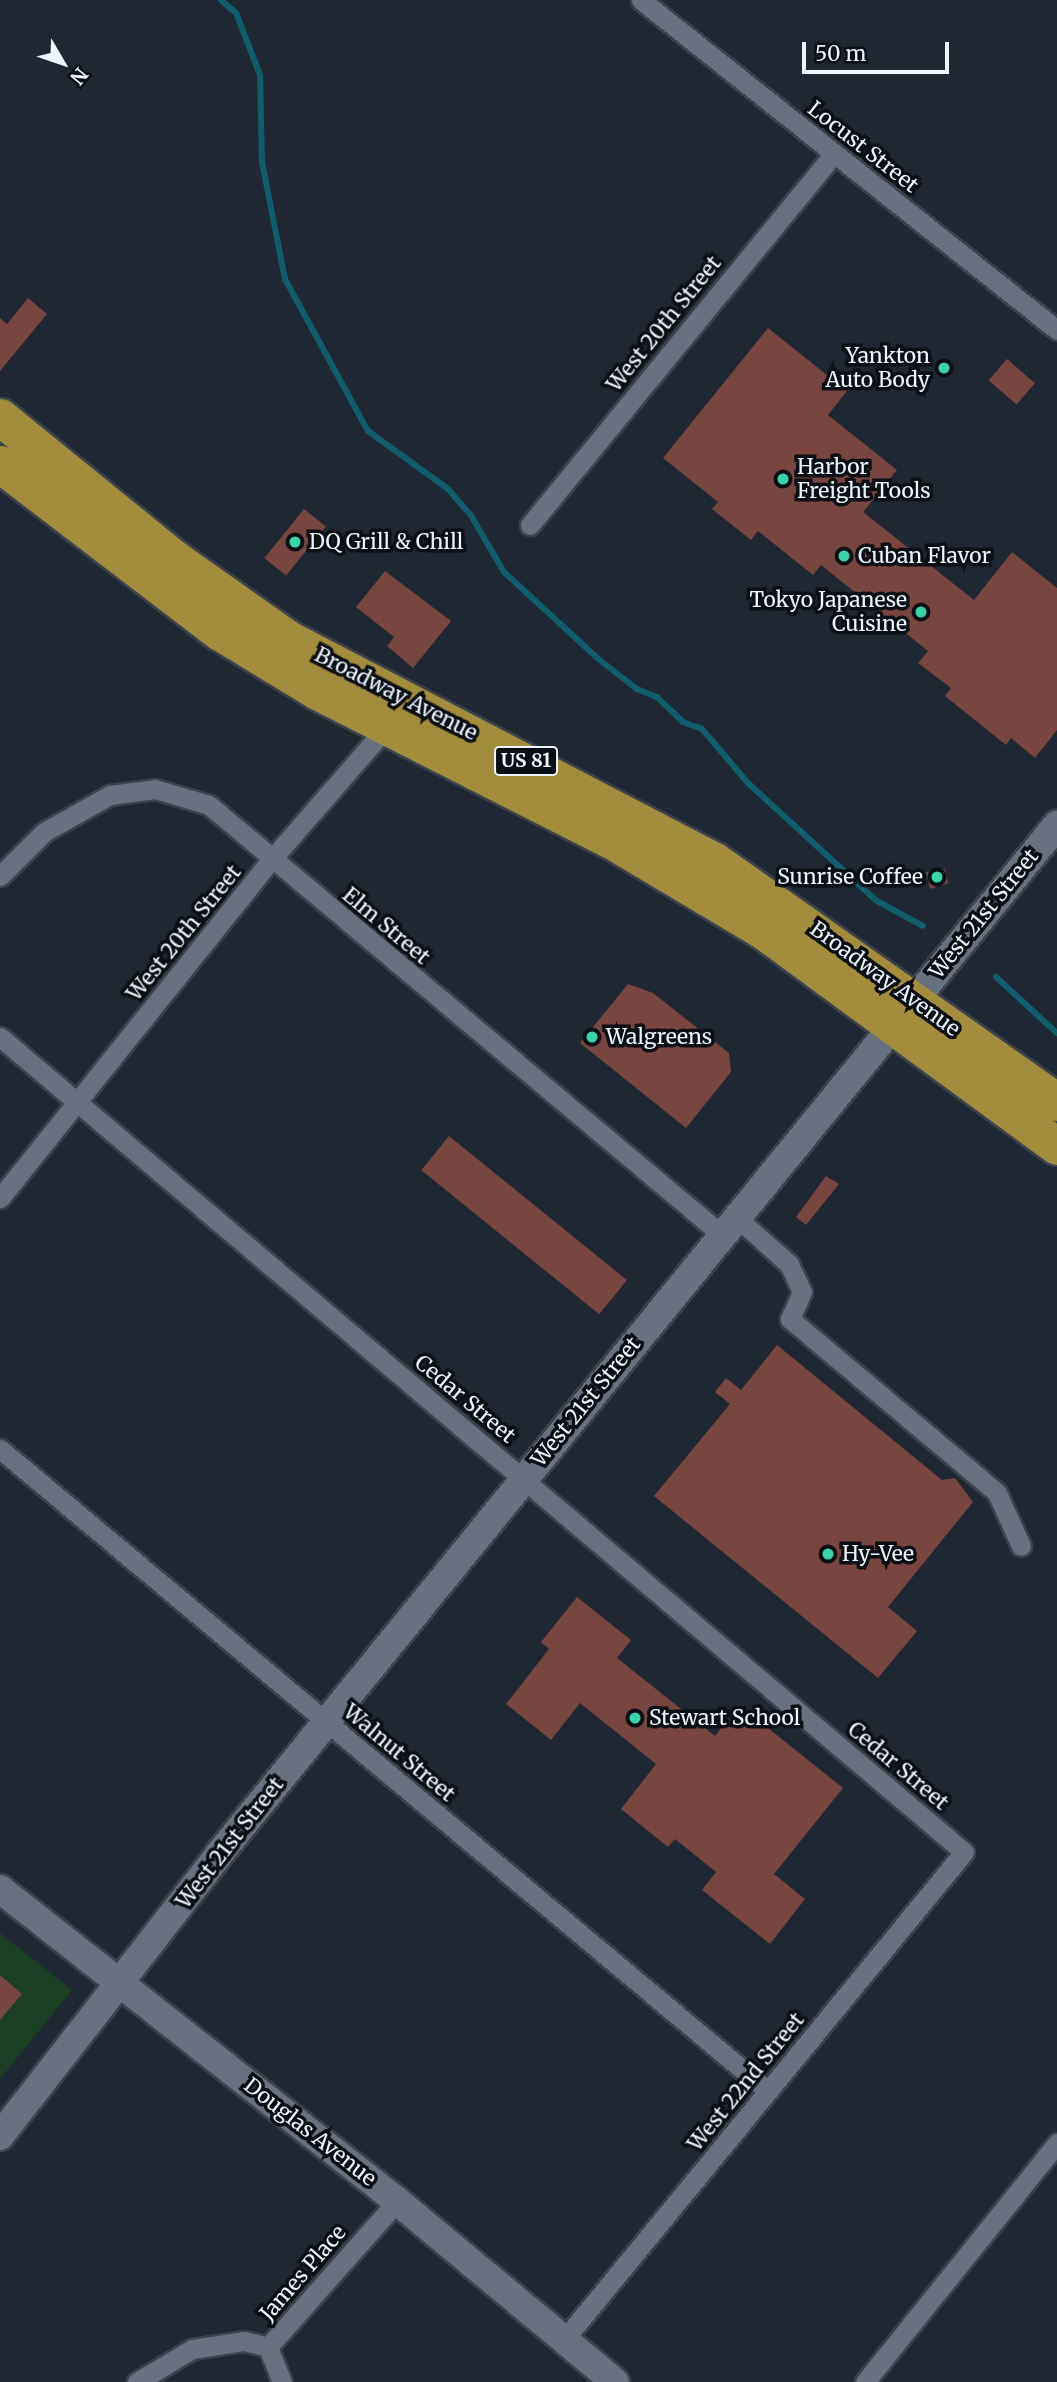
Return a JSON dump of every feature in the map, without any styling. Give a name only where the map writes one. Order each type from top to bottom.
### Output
[{"type":"highway","name":"Broadway Avenue","points":[[0,417],[233,601],[398,714]]},
{"type":"highway","name":"Broadway Avenue","points":[[0,464],[220,632],[713,860],[903,1012],[1057,1146]]},
{"type":"highway","name":"Broadway Avenue","points":[[903,1012],[1057,1102]]},
{"type":"street","name":"Locust Street","points":[[641,0],[1057,330]]},
{"type":"street","name":"West 20th Street","points":[[530,525],[834,153]]},
{"type":"street","name":"West 20th Street","points":[[0,1198],[271,860],[398,714]]},
{"type":"street","name":"Elm Street","points":[[0,876],[61,820],[132,790],[176,792],[209,805],[271,860],[728,1226],[786,1278],[796,1306],[790,1319],[997,1493],[1021,1546]]},
{"type":"street","name":"West 21st Street","points":[[0,2136],[326,1722],[1057,825]]},
{"type":"street","name":"Cedar Street","points":[[0,1037],[964,1852]]},
{"type":"street","name":"Walnut Street","points":[[0,1450],[768,2091]]},
{"type":"street","name":"West 22nd Street","points":[[563,2341],[964,1852]]},
{"type":"street","name":"Douglas Avenue","points":[[0,1889],[397,2201],[563,2341],[598,2377]]},
{"type":"street","points":[[865,2382],[1057,2143]]},
{"type":"street","name":"James Place","points":[[282,2382],[268,2347],[397,2201]]},
{"type":"street","points":[[137,2382],[192,2349],[244,2342],[268,2347]]},
{"type":"green space","points":[[0,1933],[72,1990],[0,2079]]},
{"type":"building","points":[[28,298],[47,314],[0,371],[0,318],[7,324]]},
{"type":"building","points":[[768,328],[847,391],[828,415],[897,470],[863,512],[974,600],[1012,552],[1057,588],[1057,730],[1035,758],[1011,738],[1006,745],[945,696],[951,688],[918,663],[928,651],[821,565],[813,575],[758,531],[751,540],[712,509],[718,502],[663,458]]},
{"type":"building","points":[[1007,359],[1035,383],[1017,404],[989,380]]},
{"type":"building","name":"DQ Grill & Chill","points":[[304,509],[326,527],[286,576],[264,558]]},
{"type":"building","points":[[385,571],[451,621],[413,668],[387,646],[394,637],[356,607]]},
{"type":"building","name":"Sunrise Coffee","points":[[945,869],[948,883],[930,889],[926,872]]},
{"type":"building","name":"Walgreens","points":[[628,984],[653,993],[729,1053],[731,1072],[686,1128],[580,1043]]},
{"type":"building","points":[[449,1136],[627,1280],[599,1314],[421,1170]]},
{"type":"building","points":[[826,1176],[839,1184],[806,1225],[796,1217]]},
{"type":"building","name":"Hy-Vee","points":[[777,1345],[942,1480],[955,1478],[973,1502],[888,1607],[917,1631],[878,1678],[654,1496],[730,1404],[715,1392],[726,1378],[741,1390]]},
{"type":"building","points":[[577,1597],[631,1640],[617,1658],[715,1736],[739,1705],[843,1788],[774,1874],[805,1899],[770,1944],[702,1890],[716,1872],[675,1839],[668,1847],[621,1809],[656,1764],[580,1703],[551,1740],[506,1704],[549,1649],[541,1642]]},
{"type":"building","points":[[0,1975],[22,1994],[0,2020]]},
{"type":"waterway","points":[[221,0],[236,13],[260,75],[262,162],[285,279],[368,431],[448,489],[470,514],[504,572],[596,657],[637,689],[657,697],[683,722],[702,729],[748,783],[877,901],[923,926]]},
{"type":"waterway","points":[[996,977],[1057,1033]]},
{"type":"place","name":"Yankton Auto Body","points":[[944,368]]},
{"type":"place","name":"Harbor Freight Tools","points":[[783,479]]},
{"type":"place","name":"DQ Grill & Chill","points":[[295,542]]},
{"type":"place","name":"Cuban Flavor","points":[[844,556]]},
{"type":"place","name":"Tokyo Japanese Cuisine","points":[[921,612]]},
{"type":"place","name":"Sunrise Coffee","points":[[937,877]]},
{"type":"place","name":"Walgreens","points":[[592,1037]]},
{"type":"place","name":"Hy-Vee","points":[[828,1554]]},
{"type":"place","name":"Stewart School","points":[[635,1718]]}]
